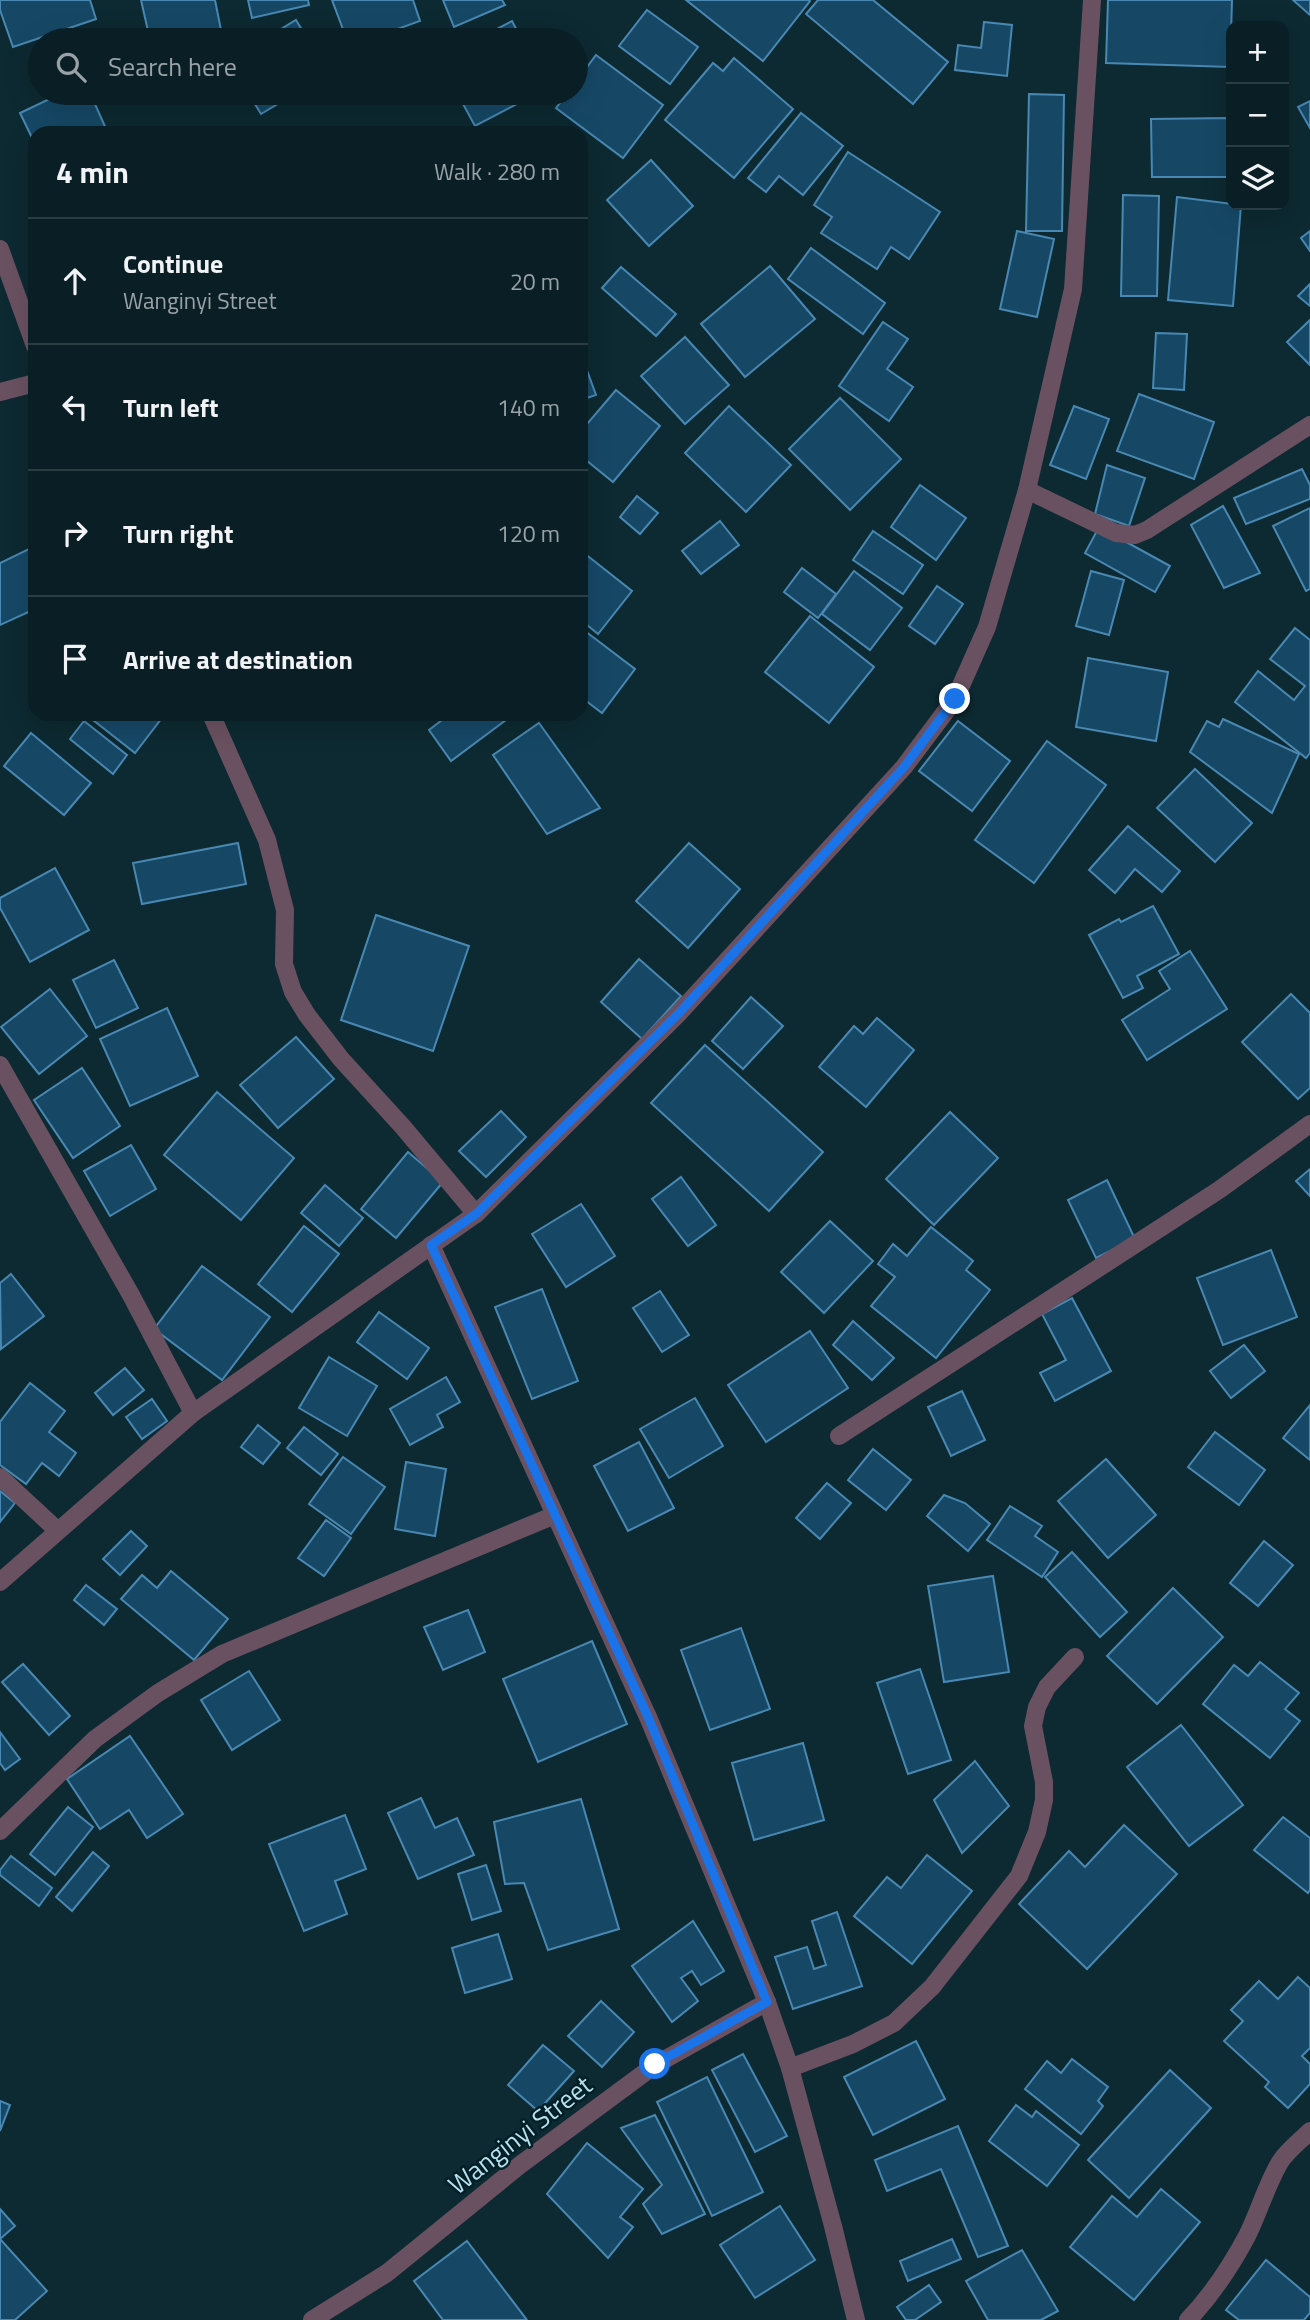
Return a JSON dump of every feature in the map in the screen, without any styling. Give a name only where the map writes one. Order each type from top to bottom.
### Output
[{"type":"street","points":[[0,1582],[192,1413],[476,1214],[679,1013],[904,767],[955,699],[987,627],[1027,490],[1073,289],[1092,0]]},
{"type":"street","points":[[0,249],[28,327]]},
{"type":"street","points":[[0,392],[28,385]]},
{"type":"street","points":[[1027,490],[1116,533],[1135,536],[1310,425]]},
{"type":"street","points":[[214,721],[267,841],[285,910],[284,964],[293,992],[341,1059],[476,1214]]},
{"type":"street","points":[[0,1065],[131,1295],[192,1413]]},
{"type":"street","points":[[839,1436],[1219,1190],[1310,1124]]},
{"type":"street","points":[[431,1245],[648,1717],[767,2002],[790,2068],[834,2226],[856,2320]]},
{"type":"street","points":[[0,1477],[57,1530]]},
{"type":"street","points":[[0,1831],[95,1739],[158,1693],[222,1654],[555,1515]]},
{"type":"street","points":[[790,2068],[853,2044],[894,2023],[932,1987],[1019,1877],[1037,1832],[1044,1800],[1044,1782],[1033,1726],[1037,1707],[1047,1687],[1075,1657]]},
{"type":"street","name":"Wanginyi Street","points":[[312,2320],[387,2273],[520,2165],[655,2064],[767,2002]]},
{"type":"street","points":[[1188,2320],[1223,2275],[1247,2236],[1281,2160],[1310,2131]]},
{"type":"building","points":[[0,0],[90,0],[96,19],[69,28],[28,28],[28,42],[13,47],[0,10]]},
{"type":"building","points":[[141,0],[215,0],[221,28],[147,28]]},
{"type":"building","points":[[248,0],[308,0],[309,5],[252,18]]},
{"type":"building","points":[[332,0],[413,0],[420,21],[400,28],[342,28]]},
{"type":"building","points":[[443,0],[502,0],[505,5],[454,27]]},
{"type":"building","points":[[686,0],[809,0],[810,1],[763,61]]},
{"type":"building","points":[[818,0],[873,0],[948,62],[913,104],[806,14]]},
{"type":"building","points":[[1108,0],[1232,0],[1231,21],[1226,21],[1226,67],[1106,63]]},
{"type":"building","points":[[1293,0],[1310,0],[1310,15]]},
{"type":"building","points":[[647,10],[698,47],[670,84],[619,46]]},
{"type":"building","points":[[296,20],[301,28],[283,28]]},
{"type":"building","points":[[512,21],[516,28],[499,28]]},
{"type":"building","points":[[984,22],[1012,25],[1007,76],[955,70],[958,45],[981,48]]},
{"type":"building","points":[[596,55],[663,105],[623,158],[588,132],[588,126],[580,126],[556,108],[558,105],[588,105],[588,66]]},
{"type":"building","points":[[734,58],[793,109],[734,178],[665,120],[713,63],[723,71]]},
{"type":"building","points":[[1029,94],[1064,95],[1062,231],[1026,231]]},
{"type":"building","points":[[1310,101],[1310,128],[1298,107]]},
{"type":"building","points":[[37,105],[95,105],[105,126],[28,126],[28,130],[20,113]]},
{"type":"building","points":[[255,105],[276,105],[261,114]]},
{"type":"building","points":[[464,105],[515,105],[475,126]]},
{"type":"building","points":[[801,113],[843,146],[803,195],[779,176],[766,192],[748,178]]},
{"type":"building","points":[[1226,118],[1226,177],[1152,177],[1151,119]]},
{"type":"building","points":[[848,152],[940,212],[909,259],[891,247],[877,269],[821,233],[832,217],[814,205]]},
{"type":"building","points":[[651,160],[693,206],[649,246],[607,200]]},
{"type":"building","points":[[1123,195],[1159,196],[1157,296],[1121,296]]},
{"type":"building","points":[[1177,197],[1226,203],[1226,210],[1241,210],[1233,306],[1168,300]]},
{"type":"building","points":[[1017,231],[1054,239],[1037,317],[1000,309]]},
{"type":"building","points":[[1310,231],[1310,251],[1301,238]]},
{"type":"building","points":[[811,248],[885,303],[863,334],[788,279]]},
{"type":"building","points":[[770,266],[815,319],[745,377],[701,324]]},
{"type":"building","points":[[621,267],[676,314],[656,336],[602,288]]},
{"type":"building","points":[[1310,284],[1310,306],[1298,296]]},
{"type":"building","points":[[1310,320],[1310,365],[1287,342]]},
{"type":"building","points":[[883,322],[908,339],[887,369],[913,387],[889,421],[839,386]]},
{"type":"building","points":[[1156,333],[1187,334],[1184,390],[1153,388]]},
{"type":"building","points":[[685,337],[729,385],[685,424],[641,376]]},
{"type":"building","points":[[588,373],[596,395],[588,398]]},
{"type":"building","points":[[616,390],[660,426],[613,482],[588,462],[588,423]]},
{"type":"building","points":[[1139,394],[1214,422],[1194,479],[1117,451]]},
{"type":"building","points":[[840,398],[901,459],[850,510],[789,449]]},
{"type":"building","points":[[729,406],[791,465],[746,512],[685,453]]},
{"type":"building","points":[[1074,406],[1109,419],[1086,479],[1050,465]]},
{"type":"building","points":[[1107,465],[1145,478],[1129,526],[1095,514]]},
{"type":"building","points":[[1302,469],[1310,485],[1310,499],[1246,524],[1234,498]]},
{"type":"building","points":[[920,485],[966,518],[936,560],[891,527]]},
{"type":"building","points":[[637,496],[658,513],[640,534],[620,517]]},
{"type":"building","points":[[1223,506],[1260,573],[1224,588],[1191,525]]},
{"type":"building","points":[[1310,508],[1310,589],[1306,591],[1273,526]]},
{"type":"building","points":[[720,521],[739,545],[701,574],[682,551]]},
{"type":"building","points":[[1099,527],[1170,566],[1155,592],[1085,553]]},
{"type":"building","points":[[873,531],[923,565],[903,594],[853,560]]},
{"type":"building","points":[[28,549],[28,612],[0,625],[0,563]]},
{"type":"building","points":[[588,556],[632,591],[598,634],[588,626]]},
{"type":"building","points":[[802,568],[836,594],[818,618],[784,592]]},
{"type":"building","points":[[854,571],[902,608],[870,650],[822,614]]},
{"type":"building","points":[[1091,571],[1124,580],[1109,635],[1076,626]]},
{"type":"building","points":[[937,586],[963,604],[935,644],[909,626]]},
{"type":"building","points":[[810,616],[874,667],[829,723],[765,672]]},
{"type":"building","points":[[1295,628],[1310,640],[1310,753],[1306,758],[1235,702],[1258,671],[1294,700],[1305,686],[1270,659]]},
{"type":"building","points":[[588,633],[635,669],[602,713],[588,702]]},
{"type":"building","points":[[1088,658],[1168,672],[1156,741],[1076,727]]},
{"type":"building","points":[[1223,719],[1299,754],[1272,813],[1190,752],[1207,721],[1219,727]]},
{"type":"building","points":[[84,721],[127,755],[113,774],[70,739]]},
{"type":"building","points":[[94,721],[160,721],[135,753]]},
{"type":"building","points":[[441,721],[505,721],[451,761],[429,730]]},
{"type":"building","points":[[958,721],[1010,761],[972,811],[919,771]]},
{"type":"building","points":[[539,723],[600,808],[547,834],[493,755]]},
{"type":"building","points":[[31,733],[91,783],[64,815],[4,766]]},
{"type":"building","points":[[1047,741],[1106,785],[1034,883],[975,840]]},
{"type":"building","points":[[1195,769],[1252,823],[1215,862],[1157,808]]},
{"type":"building","points":[[1128,826],[1180,871],[1162,892],[1135,869],[1115,893],[1089,870]]},
{"type":"building","points":[[238,843],[246,884],[142,904],[133,863]]},
{"type":"building","points":[[689,843],[740,889],[688,948],[636,901]]},
{"type":"building","points":[[55,868],[89,930],[30,962],[0,908],[0,898]]},
{"type":"building","points":[[1153,906],[1179,954],[1137,976],[1143,988],[1123,998],[1089,935],[1119,919],[1121,922]]},
{"type":"building","points":[[376,915],[469,946],[433,1051],[341,1020]]},
{"type":"building","points":[[1190,951],[1227,1009],[1147,1060],[1122,1020],[1170,989],[1159,971]]},
{"type":"building","points":[[639,959],[681,996],[642,1039],[601,1002]]},
{"type":"building","points":[[114,960],[138,1008],[96,1028],[73,980]]},
{"type":"building","points":[[50,989],[87,1036],[39,1074],[1,1027]]},
{"type":"building","points":[[1291,994],[1310,1013],[1310,1088],[1298,1099],[1242,1042]]},
{"type":"building","points":[[751,997],[783,1026],[743,1069],[712,1041]]},
{"type":"building","points":[[167,1008],[198,1076],[130,1106],[100,1039]]},
{"type":"building","points":[[877,1018],[914,1050],[866,1107],[819,1067],[854,1026],[863,1034]]},
{"type":"building","points":[[296,1037],[334,1079],[278,1128],[240,1085]]},
{"type":"building","points":[[705,1045],[823,1152],[769,1211],[651,1103]]},
{"type":"building","points":[[82,1068],[120,1126],[73,1158],[34,1100]]},
{"type":"building","points":[[217,1092],[294,1158],[241,1220],[164,1155]]},
{"type":"building","points":[[501,1111],[526,1137],[486,1177],[459,1151]]},
{"type":"building","points":[[950,1112],[998,1158],[934,1225],[886,1179]]},
{"type":"building","points":[[131,1145],[156,1189],[110,1216],[84,1171]]},
{"type":"building","points":[[408,1152],[443,1182],[396,1238],[361,1209]]},
{"type":"building","points":[[1310,1169],[1310,1196],[1296,1181]]},
{"type":"building","points":[[681,1177],[716,1225],[688,1246],[652,1199]]},
{"type":"building","points":[[1107,1180],[1135,1239],[1096,1258],[1068,1200]]},
{"type":"building","points":[[325,1185],[363,1218],[339,1246],[301,1213]]},
{"type":"building","points":[[581,1204],[615,1256],[566,1287],[532,1234]]},
{"type":"building","points":[[830,1221],[873,1261],[824,1313],[781,1272]]},
{"type":"building","points":[[304,1226],[339,1254],[292,1312],[258,1284]]},
{"type":"building","points":[[931,1227],[973,1261],[966,1270],[990,1290],[936,1358],[871,1306],[895,1277],[878,1264],[893,1244],[907,1256]]},
{"type":"building","points":[[1271,1250],[1297,1317],[1223,1345],[1197,1278]]},
{"type":"building","points":[[202,1266],[270,1317],[222,1380],[154,1329]]},
{"type":"building","points":[[11,1274],[44,1316],[1,1349],[0,1283]]},
{"type":"building","points":[[542,1289],[578,1381],[532,1399],[495,1307]]},
{"type":"building","points":[[660,1291],[689,1335],[662,1352],[633,1308]]},
{"type":"building","points":[[1072,1298],[1111,1371],[1055,1401],[1040,1373],[1066,1360],[1042,1314]]},
{"type":"building","points":[[379,1312],[429,1348],[407,1379],[357,1342]]},
{"type":"building","points":[[853,1321],[894,1358],[872,1380],[833,1345]]},
{"type":"building","points":[[810,1331],[848,1388],[766,1442],[728,1385]]},
{"type":"building","points":[[1244,1345],[1265,1371],[1231,1398],[1210,1371]]},
{"type":"building","points":[[329,1357],[377,1386],[347,1436],[299,1408]]},
{"type":"building","points":[[125,1368],[144,1390],[113,1415],[95,1393]]},
{"type":"building","points":[[446,1377],[460,1402],[437,1415],[443,1427],[410,1445],[390,1409]]},
{"type":"building","points":[[30,1383],[65,1411],[49,1432],[76,1453],[59,1476],[42,1463],[26,1484],[0,1465],[0,1422]]},
{"type":"building","points":[[962,1391],[985,1440],[951,1456],[928,1407]]},
{"type":"building","points":[[695,1398],[723,1446],[669,1478],[640,1429]]},
{"type":"building","points":[[152,1399],[167,1421],[142,1439],[126,1417]]},
{"type":"building","points":[[1310,1405],[1310,1460],[1283,1438]]},
{"type":"building","points":[[258,1425],[280,1443],[263,1464],[241,1447]]},
{"type":"building","points":[[304,1427],[338,1454],[321,1475],[287,1448]]},
{"type":"building","points":[[1215,1432],[1265,1470],[1239,1505],[1188,1467]]},
{"type":"building","points":[[639,1442],[674,1508],[628,1531],[594,1466]]},
{"type":"building","points":[[873,1449],[911,1480],[886,1510],[848,1480]]},
{"type":"building","points":[[343,1457],[385,1487],[351,1534],[309,1504]]},
{"type":"building","points":[[1106,1459],[1156,1515],[1108,1558],[1058,1501]]},
{"type":"building","points":[[406,1462],[446,1469],[435,1536],[395,1529]]},
{"type":"building","points":[[827,1483],[851,1503],[820,1539],[796,1518]]},
{"type":"building","points":[[0,1491],[15,1503],[0,1522]]},
{"type":"building","points":[[944,1495],[965,1503],[990,1524],[968,1551],[927,1516]]},
{"type":"building","points":[[1010,1506],[1042,1526],[1035,1536],[1058,1552],[1042,1577],[987,1540]]},
{"type":"building","points":[[326,1520],[351,1538],[324,1576],[298,1558]]},
{"type":"building","points":[[131,1531],[147,1546],[120,1575],[103,1559]]},
{"type":"building","points":[[1264,1541],[1293,1565],[1258,1606],[1230,1583]]},
{"type":"building","points":[[1072,1552],[1127,1612],[1100,1637],[1045,1577]]},
{"type":"building","points":[[171,1571],[228,1619],[194,1660],[121,1599],[142,1575],[157,1588]]},
{"type":"building","points":[[993,1576],[1009,1672],[944,1682],[928,1586]]},
{"type":"building","points":[[86,1585],[117,1609],[104,1625],[74,1600]]},
{"type":"building","points":[[1173,1588],[1223,1637],[1157,1704],[1107,1656]]},
{"type":"building","points":[[468,1610],[485,1652],[443,1670],[424,1627]]},
{"type":"building","points":[[741,1628],[770,1709],[710,1730],[681,1650]]},
{"type":"building","points":[[592,1641],[627,1724],[538,1762],[503,1679]]},
{"type":"building","points":[[1260,1662],[1299,1693],[1285,1709],[1300,1721],[1270,1758],[1203,1704],[1234,1665],[1248,1676]]},
{"type":"building","points":[[23,1664],[70,1716],[49,1735],[2,1682]]},
{"type":"building","points":[[920,1669],[951,1760],[908,1774],[877,1683]]},
{"type":"building","points":[[249,1671],[280,1720],[232,1750],[201,1700]]},
{"type":"building","points":[[1181,1725],[1243,1805],[1189,1846],[1127,1767]]},
{"type":"building","points":[[0,1732],[20,1759],[5,1770],[0,1763]]},
{"type":"building","points":[[130,1736],[183,1814],[147,1838],[129,1810],[100,1829],[67,1779]]},
{"type":"building","points":[[803,1743],[824,1820],[754,1840],[732,1763]]},
{"type":"building","points":[[975,1761],[1009,1806],[962,1853],[934,1800]]},
{"type":"building","points":[[421,1798],[435,1828],[457,1818],[474,1855],[418,1879],[388,1813]]},
{"type":"building","points":[[581,1799],[619,1929],[548,1950],[524,1883],[505,1884],[494,1822]]},
{"type":"building","points":[[68,1807],[93,1827],[55,1875],[30,1854]]},
{"type":"building","points":[[345,1815],[366,1869],[335,1881],[347,1914],[304,1931],[269,1844]]},
{"type":"building","points":[[1283,1817],[1310,1838],[1308,1893],[1254,1850]]},
{"type":"building","points":[[1124,1825],[1177,1874],[1087,1969],[1019,1904],[1069,1851],[1085,1867]]},
{"type":"building","points":[[93,1852],[109,1866],[72,1911],[56,1897]]},
{"type":"building","points":[[927,1855],[972,1891],[912,1964],[854,1916],[887,1877],[901,1888]]},
{"type":"building","points":[[11,1856],[52,1888],[39,1906],[0,1875],[0,1870]]},
{"type":"building","points":[[486,1865],[501,1911],[472,1920],[458,1874]]},
{"type":"building","points":[[837,1912],[862,1986],[793,2009],[775,1957],[807,1947],[814,1969],[826,1965],[812,1921]]},
{"type":"building","points":[[693,1921],[724,1971],[701,1985],[692,1971],[681,1978],[698,2001],[672,2022],[632,1966]]},
{"type":"building","points":[[498,1934],[512,1979],[465,1993],[452,1948]]},
{"type":"building","points":[[1298,1977],[1310,1988],[1310,2048],[1302,2056],[1310,2064],[1310,2084],[1288,2108],[1265,2087],[1269,2082],[1224,2041],[1243,2021],[1231,2010],[1259,1981],[1278,1999]]},
{"type":"building","points":[[601,2001],[634,2032],[602,2067],[568,2036]]},
{"type":"building","points":[[916,2041],[945,2099],[873,2135],[844,2077]]},
{"type":"building","points":[[543,2045],[574,2071],[538,2111],[508,2085]]},
{"type":"building","points":[[743,2054],[787,2136],[755,2152],[712,2070]]},
{"type":"building","points":[[1072,2059],[1108,2087],[1098,2101],[1103,2106],[1081,2134],[1025,2089],[1047,2061],[1061,2073]]},
{"type":"building","points":[[1170,2070],[1211,2108],[1129,2198],[1088,2160]]},
{"type":"building","points":[[707,2077],[763,2192],[712,2216],[657,2102]]},
{"type":"building","points":[[0,2101],[10,2105],[0,2131]]},
{"type":"building","points":[[1016,2105],[1032,2117],[1036,2111],[1079,2145],[1047,2186],[989,2141]]},
{"type":"building","points":[[655,2115],[705,2214],[662,2234],[643,2204],[662,2185],[621,2128]]},
{"type":"building","points":[[958,2126],[1008,2246],[978,2257],[941,2169],[887,2191],[875,2160]]},
{"type":"building","points":[[587,2143],[643,2189],[620,2217],[633,2227],[608,2258],[547,2194]]},
{"type":"building","points":[[1161,2189],[1200,2222],[1134,2300],[1070,2247],[1112,2196],[1137,2217]]},
{"type":"building","points":[[780,2206],[815,2260],[755,2298],[720,2245]]},
{"type":"building","points":[[0,2209],[15,2226],[0,2239]]},
{"type":"building","points":[[0,2239],[47,2291],[15,2320],[0,2320]]},
{"type":"building","points":[[952,2239],[961,2259],[908,2281],[900,2261]]},
{"type":"building","points":[[467,2241],[527,2320],[443,2320],[414,2281]]},
{"type":"building","points":[[1022,2250],[1058,2311],[1041,2320],[988,2320],[966,2281]]},
{"type":"building","points":[[1266,2260],[1310,2297],[1310,2313],[1304,2320],[1239,2320],[1226,2310]]},
{"type":"building","points":[[929,2285],[941,2302],[915,2320],[906,2320],[897,2307]]},
{"type":"route","points":[[655,2064],[767,2002],[648,1717],[431,1245],[476,1214],[679,1013],[904,767],[955,699]]}]
